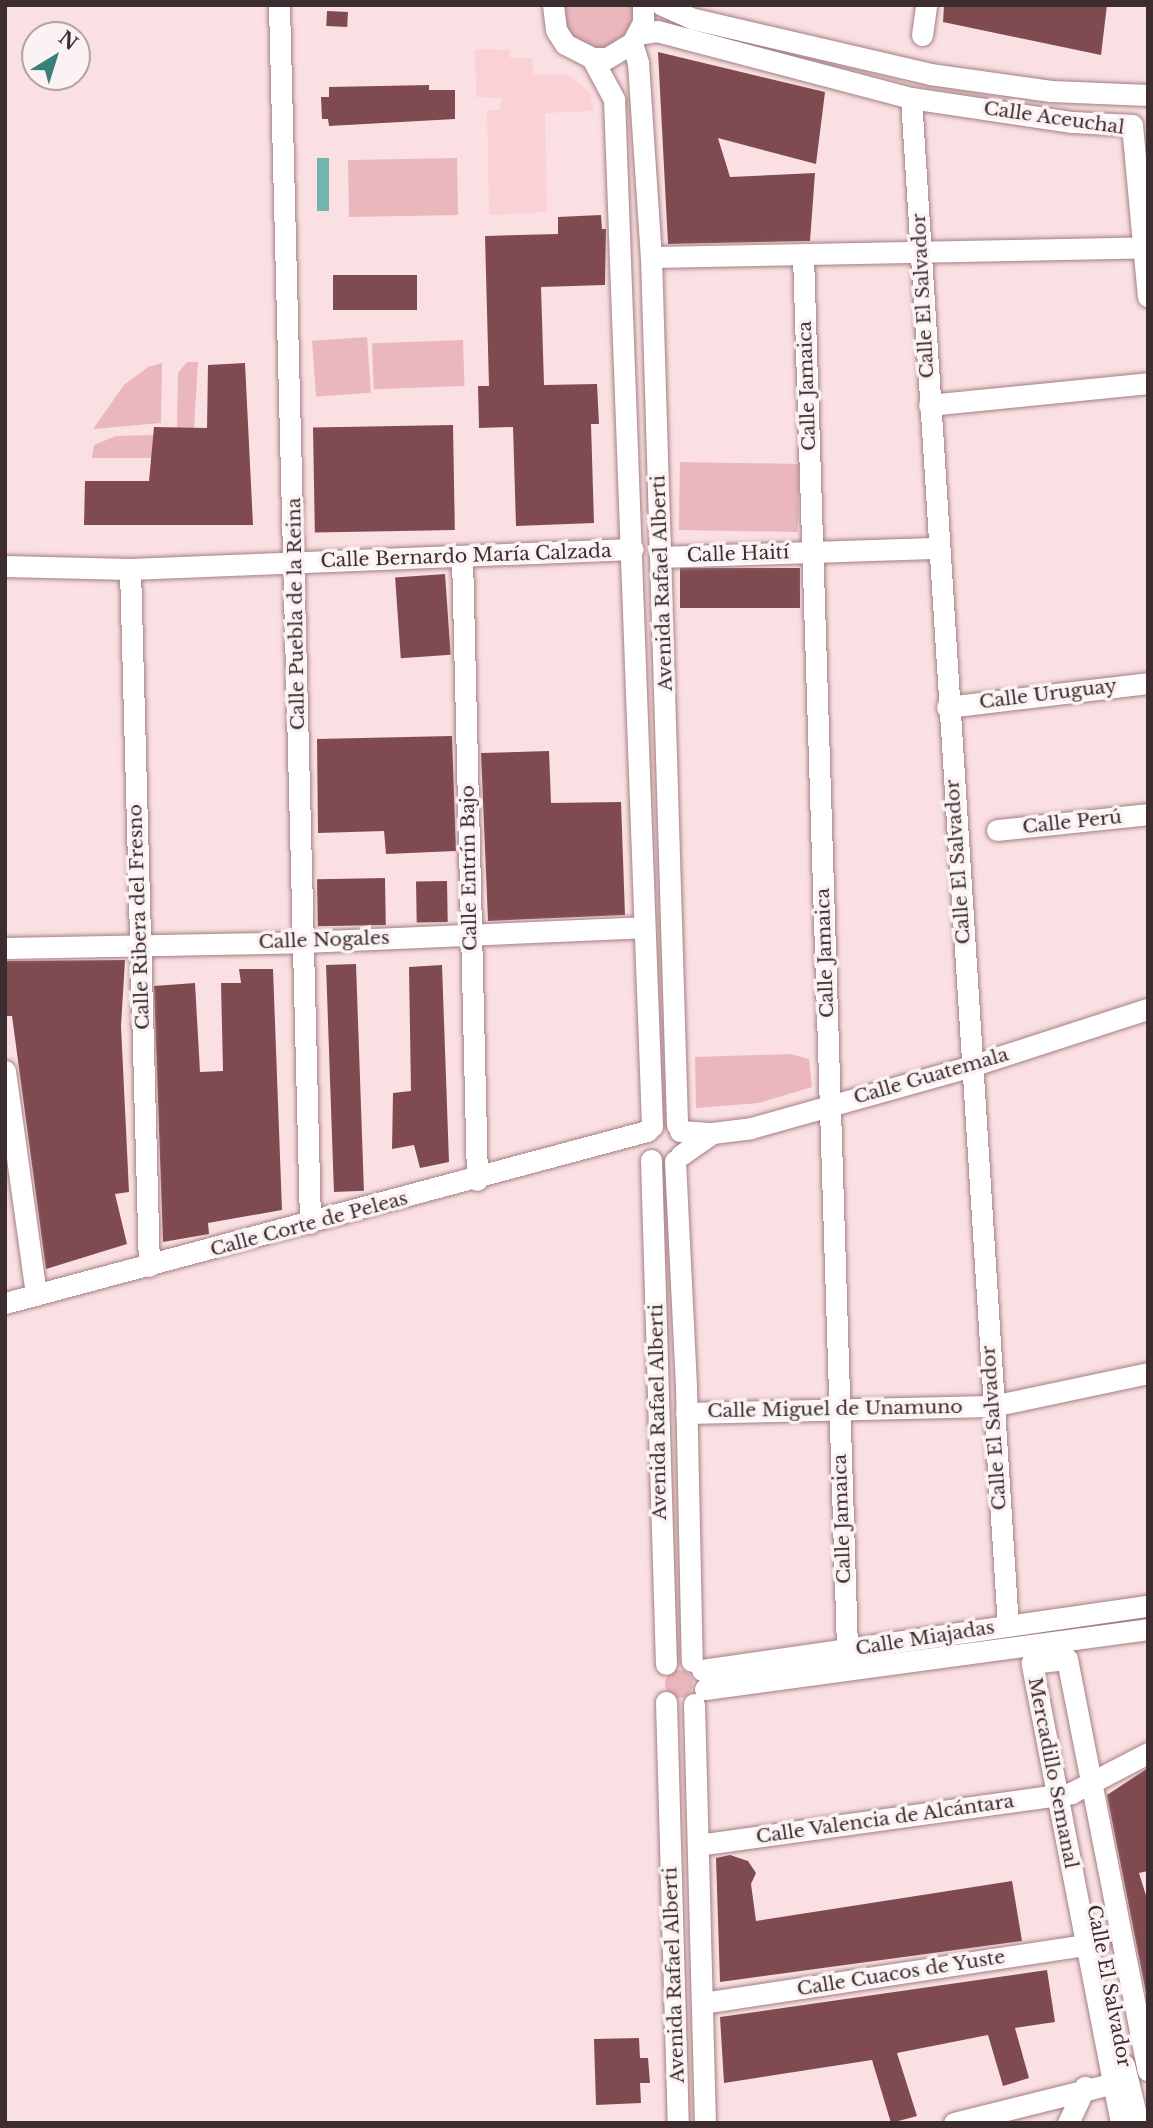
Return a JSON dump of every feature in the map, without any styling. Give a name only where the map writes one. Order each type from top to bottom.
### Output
[{"type":"street","name":"Calle Puebla de la Reina","points":[[279,5],[310,1223]]},
{"type":"street","points":[[533,5],[553,10],[565,44],[592,58],[607,58],[639,26]]},
{"type":"street","name":"Calle Aceuchal","points":[[662,5],[694,19],[930,74],[1051,91],[1148,95]]},
{"type":"street","points":[[922,35],[926,5]]},
{"type":"street","name":"Calle Aceuchal","points":[[639,26],[694,19]]},
{"type":"street","name":"Calle Aceuchal","points":[[639,26],[812,75],[911,98],[1132,125],[1148,296]]},
{"type":"street","name":"Avenida Rafael Alberti","points":[[639,26],[638,63],[651,257],[662,557],[679,1128],[684,1147],[678,1158],[698,1681],[698,1845],[705,2123]]},
{"type":"street","points":[[812,75],[819,48]]},
{"type":"street","name":"Avenida Rafael Alberti","points":[[592,58],[614,99],[633,549],[648,1157],[666,1664]]},
{"type":"street","name":"Calle El Salvador","points":[[911,98],[947,707],[1008,1625]]},
{"type":"street","points":[[651,257],[1142,248]]},
{"type":"street","name":"Calle Jamaica","points":[[803,255],[847,1651]]},
{"type":"street","points":[[929,405],[1148,383]]},
{"type":"street","name":"Calle Haití","points":[[662,557],[938,548]]},
{"type":"street","name":"Calle Bernardo María Calzada","points":[[5,566],[130,569],[633,549]]},
{"type":"street","name":"Calle Entrín Bajo","points":[[462,556],[477,1180]]},
{"type":"street","name":"Calle Ribera del Fresno","points":[[130,569],[149,1266]]},
{"type":"street","name":"Calle Uruguay","points":[[947,707],[1148,683]]},
{"type":"street","name":"Calle Perú","points":[[997,830],[1148,814]]},
{"type":"street","name":"Calle Nogales","points":[[5,948],[304,942],[643,927]]},
{"type":"street","name":"Calle Guatemala","points":[[649,1128],[679,1128],[712,1133],[751,1128],[1146,1014]]},
{"type":"street","points":[[5,1071],[9,1121],[36,1295]]},
{"type":"street","name":"Calle Corte de Peleas","points":[[5,1303],[612,1144],[649,1128]]},
{"type":"street","name":"Calle Guatemala","points":[[678,1158],[712,1133]]},
{"type":"street","points":[[612,1144],[648,1157],[678,1158]]},
{"type":"street","name":"Calle Miguel de Unamuno","points":[[686,1413],[838,1407],[992,1406],[1148,1373]]},
{"type":"street","name":"Calle Miajadas","points":[[698,1681],[847,1651],[1148,1606]]},
{"type":"street","name":"Calle Miajadas","points":[[698,1681],[1148,1629]]},
{"type":"street","name":"Calle El Salvador","points":[[1044,1643],[1100,1943],[1134,2076],[1138,2123]]},
{"type":"street","points":[[678,1658],[698,1681],[680,1707],[666,1702],[657,1683],[666,1664],[678,1658]]},
{"type":"street","name":"Mercadillo Semanal","points":[[1121,2123],[1134,2076],[1067,1659],[1032,1663],[1134,2076]]},
{"type":"street","name":"Avenida Rafael Alberti","points":[[666,1702],[678,2123]]},
{"type":"street","name":"Calle Valencia de Alcántara","points":[[698,1845],[1072,1793],[1148,1753]]},
{"type":"street","name":"Calle Cuacos de Yuste","points":[[702,2003],[1100,1943]]},
{"type":"street","points":[[954,2123],[1134,2076]]},
{"type":"street","points":[[1068,2123],[1085,2087]]},
{"type":"shaded area","points":[[561,5],[634,5],[629,36],[596,53],[566,35]]},
{"type":"shaded area","points":[[475,49],[510,50],[510,58],[532,58],[533,75],[569,75],[590,93],[594,111],[545,113],[547,212],[489,215],[487,110],[500,110],[501,98],[476,97]]},
{"type":"shaded area","points":[[457,158],[458,215],[349,217],[348,160]]},
{"type":"shaded area","points":[[367,337],[371,393],[316,397],[312,341]]},
{"type":"shaded area","points":[[463,340],[465,386],[374,389],[372,343]]},
{"type":"shaded area","points":[[187,362],[198,362],[194,428],[177,428],[178,373]]},
{"type":"shaded area","points":[[162,363],[161,423],[93,429],[124,385],[148,367]]},
{"type":"shaded area","points":[[154,435],[154,458],[92,458],[94,445],[116,436]]},
{"type":"shaded area","points":[[680,462],[799,464],[798,532],[679,530]]},
{"type":"shaded area","points":[[790,1054],[809,1059],[812,1087],[759,1103],[696,1108],[695,1057]]},
{"type":"shaded area","points":[[679,1670],[689,1674],[693,1684],[689,1694],[679,1698],[669,1694],[665,1684],[669,1674]]},
{"type":"water","points":[[317,158],[329,158],[329,211],[317,211]]},
{"type":"building","points":[[944,5],[1107,5],[1101,55],[943,22]]},
{"type":"building","points":[[327,11],[348,12],[347,27],[326,26]]},
{"type":"building","points":[[658,52],[825,92],[816,164],[718,138],[730,177],[815,173],[810,241],[668,244]]},
{"type":"building","points":[[429,85],[429,90],[455,90],[455,119],[329,126],[328,119],[322,119],[321,97],[329,97],[329,87]]},
{"type":"building","points":[[601,215],[602,229],[606,229],[605,285],[541,287],[544,385],[597,384],[599,424],[591,424],[594,523],[516,526],[513,427],[479,428],[478,386],[489,386],[485,236],[558,234],[558,217]]},
{"type":"building","points":[[333,275],[417,275],[417,310],[333,310]]},
{"type":"building","points":[[245,363],[253,525],[84,525],[85,481],[149,481],[154,427],[207,428],[208,365]]},
{"type":"building","points":[[453,425],[455,530],[315,532],[313,427]]},
{"type":"building","points":[[680,568],[800,568],[800,608],[680,608]]},
{"type":"building","points":[[445,574],[451,655],[401,658],[395,577]]},
{"type":"building","points":[[452,736],[456,851],[386,854],[384,831],[318,833],[317,739]]},
{"type":"building","points":[[549,751],[551,803],[621,802],[625,915],[488,921],[481,753]]},
{"type":"building","points":[[385,878],[386,925],[318,926],[317,879]]},
{"type":"building","points":[[447,881],[448,922],[417,923],[416,882]]},
{"type":"building","points":[[125,960],[121,1026],[129,1192],[115,1194],[127,1244],[46,1269],[12,1016],[7,1016],[5,961]]},
{"type":"building","points":[[356,964],[364,1191],[334,1192],[326,965]]},
{"type":"building","points":[[442,965],[449,1162],[420,1168],[414,1145],[392,1149],[393,1093],[411,1091],[409,967]]},
{"type":"building","points":[[239,969],[273,969],[282,1210],[208,1223],[209,1234],[163,1242],[154,986],[195,983],[200,1072],[223,1071],[221,983],[241,983]]},
{"type":"building","points":[[1148,1768],[1148,1871],[1139,1873],[1148,1902],[1146,1993],[1107,1795]]},
{"type":"building","points":[[730,1855],[748,1861],[756,1873],[751,1884],[756,1921],[1012,1881],[1022,1941],[720,1982],[716,1858]]},
{"type":"building","points":[[1047,1970],[1055,2022],[1015,2028],[1029,2078],[1003,2086],[988,2035],[897,2053],[917,2116],[891,2123],[872,2060],[724,2083],[720,2017]]},
{"type":"building","points":[[639,2038],[640,2058],[648,2058],[650,2083],[640,2083],[641,2103],[596,2105],[594,2039]]}]
